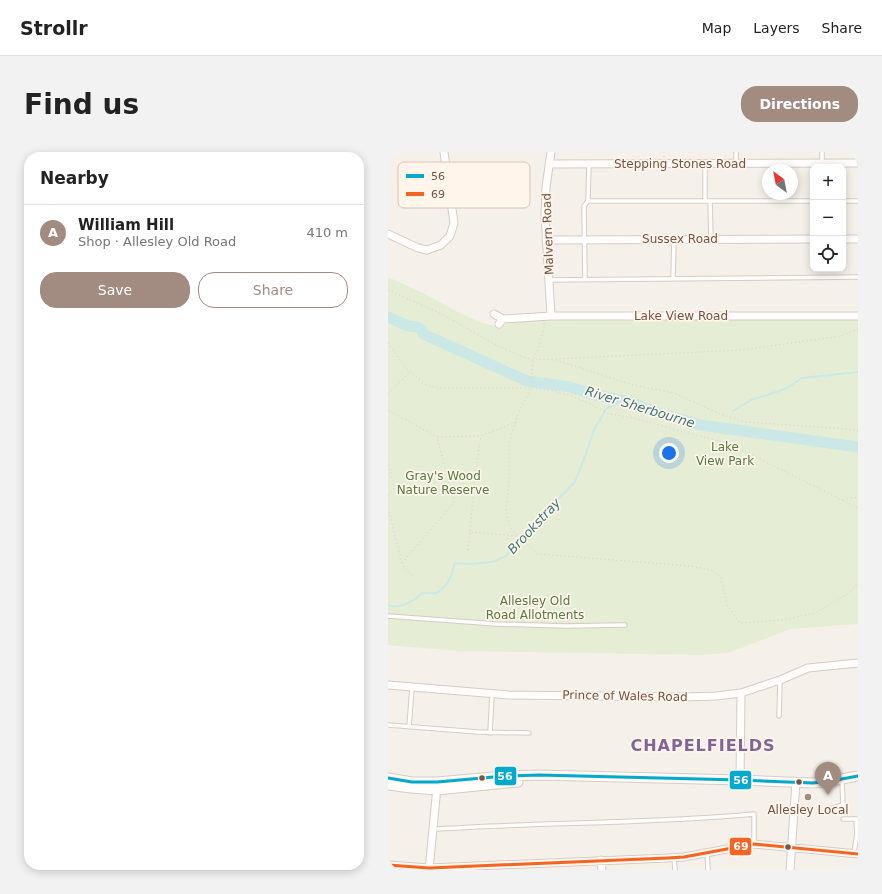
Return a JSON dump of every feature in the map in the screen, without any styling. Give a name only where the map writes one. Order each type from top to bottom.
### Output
[{"type":"main road","points":[[388,785],[411,788],[586,779],[820,782],[858,776]]},
{"type":"main road","points":[[388,778],[437,786]]},
{"type":"street","points":[[444,152],[445,162]]},
{"type":"street","name":"Malvern Road","points":[[548,316],[549,280],[545,215],[551,152]]},
{"type":"street","name":"Stepping Stones Road","points":[[550,164],[858,163]]},
{"type":"street","points":[[388,234],[418,248],[427,250],[441,245],[450,236],[454,223],[452,208]]},
{"type":"street","name":"Sussex Road","points":[[546,240],[810,239]]},
{"type":"street","points":[[846,239],[858,239]]},
{"type":"street","name":"Lake View Road","points":[[494,314],[501,321],[548,316],[858,316]]},
{"type":"street","name":"Prince of Wales Road","points":[[388,685],[492,694],[683,697],[716,696],[741,693],[780,680],[808,668],[858,663]]},
{"type":"street","points":[[740,782],[741,693]]},
{"type":"street","points":[[790,870],[796,782]]},
{"type":"street","points":[[429,869],[437,786]]},
{"type":"street","points":[[388,865],[429,869],[674,857],[754,844],[856,854]]},
{"type":"street","points":[[601,860],[602,870]]},
{"type":"lane","points":[[736,152],[736,163]]},
{"type":"lane","points":[[822,152],[822,163]]},
{"type":"lane","points":[[704,163],[711,239]]},
{"type":"lane","points":[[585,279],[584,206],[588,201],[589,164]]},
{"type":"lane","points":[[588,201],[810,201]]},
{"type":"lane","points":[[846,201],[858,201]]},
{"type":"lane","points":[[674,239],[674,278]]},
{"type":"lane","points":[[549,280],[858,277]]},
{"type":"lane","points":[[388,616],[496,624],[565,626],[625,625]]},
{"type":"lane","points":[[779,716],[780,680]]},
{"type":"lane","points":[[409,727],[412,687]]},
{"type":"lane","points":[[490,732],[492,694]]},
{"type":"lane","points":[[388,725],[528,733]]},
{"type":"lane","points":[[830,809],[843,806],[842,779]]},
{"type":"lane","points":[[438,829],[501,825],[705,819],[754,814],[754,844]]},
{"type":"lane","points":[[843,819],[857,819],[856,854]]},
{"type":"lane","points":[[707,852],[708,870]]},
{"type":"lane","points":[[674,857],[675,870]]},
{"type":"path","points":[[388,290],[447,318],[517,356],[533,360],[742,350],[841,336],[858,328]]},
{"type":"path","points":[[548,316],[538,350],[533,360],[531,388],[518,414],[509,444],[506,510],[509,525],[524,543],[538,554],[550,556],[689,566],[711,570],[721,577],[727,605],[740,623],[782,620],[815,613],[848,594],[858,583]]},
{"type":"path","points":[[388,343],[411,371],[426,385],[438,388],[531,388],[549,390],[569,395],[610,414],[629,417],[730,444],[858,508]]},
{"type":"path","points":[[554,360],[633,385],[674,393],[720,414],[745,422],[858,431]]},
{"type":"path","points":[[388,394],[411,371]]},
{"type":"path","points":[[388,410],[438,437],[481,436],[516,422]]},
{"type":"path","points":[[468,550],[481,436]]},
{"type":"path","points":[[402,563],[454,503],[438,437]]},
{"type":"path","points":[[388,461],[394,488],[388,496]]},
{"type":"path","points":[[448,477],[476,475]]},
{"type":"path","points":[[842,500],[858,497]]},
{"type":"path","points":[[388,508],[402,563],[405,570],[412,575]]},
{"type":"path","points":[[470,532],[517,536]]},
{"type":"green space","name":"Lake View Park","points":[[388,277],[425,294],[472,319],[503,327],[508,323],[517,321],[858,319],[858,624],[791,629],[728,653],[701,655],[459,651],[388,645]]},
{"type":"waterway","name":"Brookstray","points":[[388,317],[408,326],[417,327],[422,330],[423,334],[527,381],[570,387],[591,394],[634,403],[654,412],[700,425],[858,447]]},
{"type":"waterway","name":"River Sherbourne","points":[[733,411],[751,400],[785,389],[802,378],[858,372]]},
{"type":"waterway","name":"Brookstray","points":[[388,605],[402,605],[412,601],[423,593],[439,592],[444,588],[450,579],[456,563],[469,564],[492,562],[506,556],[528,530],[575,482],[594,430],[607,408],[622,401]]},
{"type":"transit line","name":"56","points":[[388,778],[412,782],[437,782],[505,776],[539,775],[813,783],[858,776]]},
{"type":"transit line","name":"69","points":[[388,865],[429,868],[668,858],[684,857],[754,844],[858,854]]},
{"type":"place","name":"William Hill","points":[[828,795]]},
{"type":"place","name":"Allesley Local","points":[[808,797]]},
{"type":"district","name":"CHAPELFIELDS","points":[[703,745]]},
{"type":"park label","name":"Gray's Wood Nature Reserve","points":[[443,483]]},
{"type":"park label","name":"Allesley Old Road Allotments","points":[[535,608]]}]
